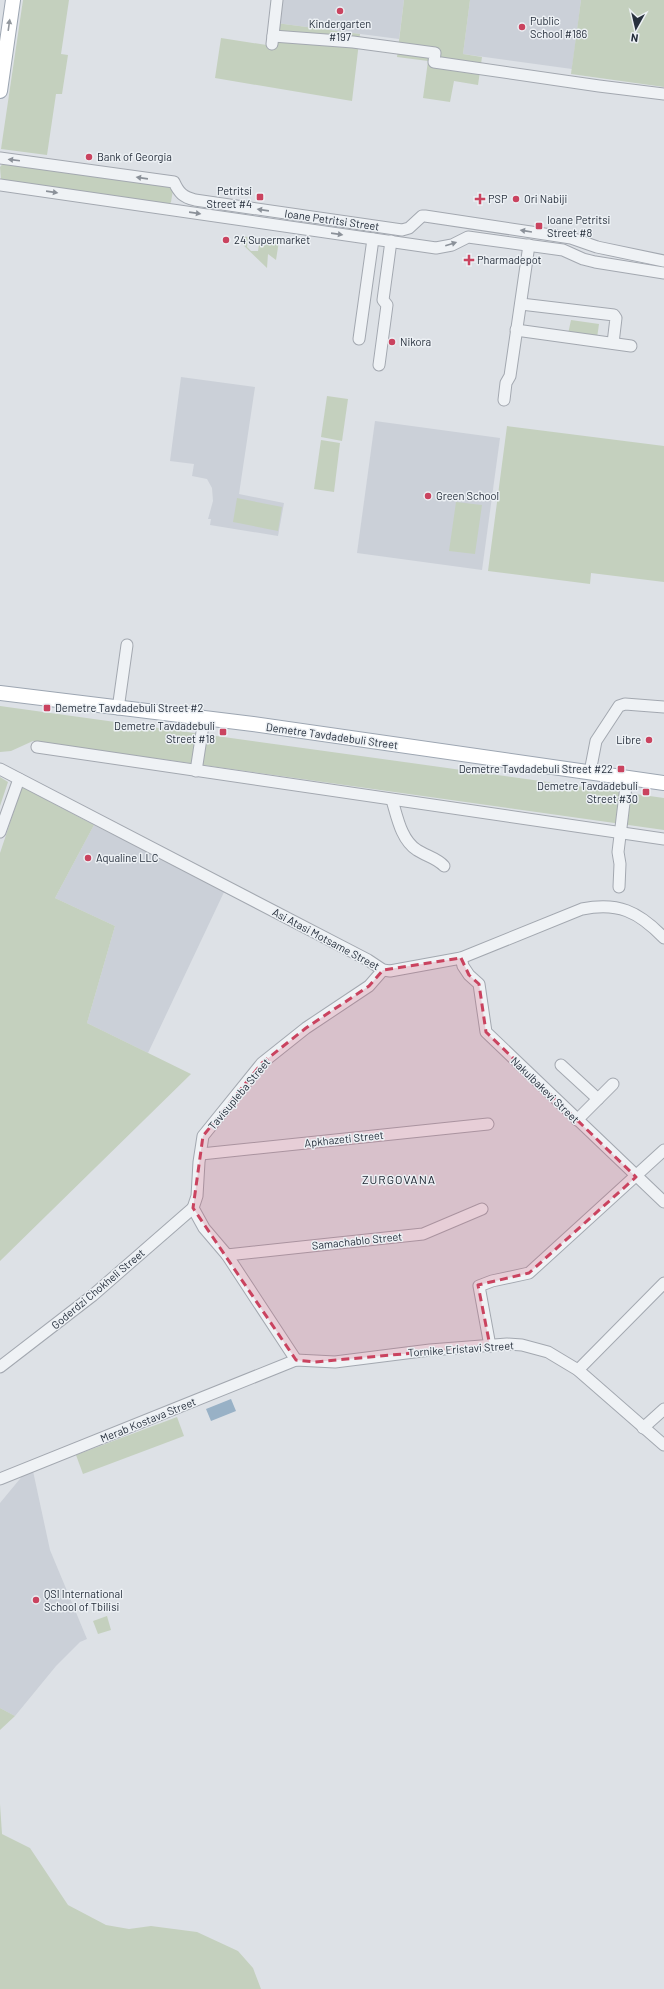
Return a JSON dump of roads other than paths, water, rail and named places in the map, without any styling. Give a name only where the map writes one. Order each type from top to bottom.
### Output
[{"type":"main road","points":[[0,91],[13,0]]},
{"type":"main road","name":"Demetre Tavdadebuli Street","points":[[0,693],[204,719],[664,783]]},
{"type":"street","points":[[277,0],[272,40],[353,42],[435,52],[434,62],[664,94]]},
{"type":"street","name":"Ioane Petritsi Street","points":[[0,158],[174,182],[178,191],[185,198],[402,230]]},
{"type":"street","name":"Ioane Petritsi Street","points":[[0,185],[436,248],[452,245],[468,237],[529,245],[563,250],[583,260],[664,273]]},
{"type":"street","points":[[169,209],[177,202],[178,191]]},
{"type":"street","points":[[380,365],[387,305],[383,300],[396,242],[402,230],[409,228],[416,220],[425,216],[572,238],[597,247],[664,261]]},
{"type":"street","points":[[321,231],[323,218]]},
{"type":"street","points":[[413,244],[416,220]]},
{"type":"street","points":[[359,339],[373,239]]},
{"type":"street","points":[[583,260],[586,248],[584,243]]},
{"type":"street","points":[[504,400],[506,383],[510,376],[529,245]]},
{"type":"street","points":[[594,262],[590,256],[591,250],[597,247]]},
{"type":"street","points":[[628,268],[633,264],[634,257],[631,253]]},
{"type":"street","points":[[643,270],[637,265],[638,261],[645,258]]},
{"type":"street","points":[[521,304],[614,315],[616,318],[612,343]]},
{"type":"street","points":[[516,330],[632,346]]},
{"type":"street","points":[[118,709],[127,645]]},
{"type":"street","points":[[590,772],[596,742],[619,706],[625,704],[664,707]]},
{"type":"street","points":[[196,770],[204,719]]},
{"type":"street","points":[[37,747],[664,839]]},
{"type":"street","name":"Asi Atasi Motsame Street","points":[[0,769],[368,960],[383,970],[396,970],[461,958],[582,910],[596,907],[612,906],[630,911],[648,922],[664,938]]},
{"type":"street","points":[[619,887],[620,864],[618,856],[628,778]]},
{"type":"street","points":[[0,832],[19,779]]},
{"type":"street","points":[[392,800],[400,826],[409,843],[417,850],[440,861],[444,866]]},
{"type":"street","name":"Nakulbakevi Street","points":[[461,958],[463,966],[469,975],[479,984],[486,1032],[664,1202]]},
{"type":"street","name":"Tavisupleba Street","points":[[193,1208],[197,1196],[203,1136],[262,1063],[306,1028],[368,986],[383,970]]},
{"type":"street","points":[[561,1065],[598,1099]]},
{"type":"street","points":[[577,1120],[613,1084]]},
{"type":"street","name":"Apkhazeti Street","points":[[201,1154],[488,1124]]},
{"type":"street","points":[[490,1346],[479,1286],[492,1281],[528,1273],[664,1150]]},
{"type":"street","points":[[193,1208],[204,1228],[227,1255],[296,1360]]},
{"type":"street","name":"Goderdzi Chokheli Street","points":[[0,1367],[92,1296],[193,1208]]},
{"type":"street","name":"Samachablo Street","points":[[227,1255],[423,1234],[482,1209]]},
{"type":"street","points":[[578,1370],[664,1283]]},
{"type":"street","name":"Tornike Eristavi Street","points":[[296,1360],[335,1362],[430,1350],[515,1345],[548,1352],[578,1370],[664,1445]]},
{"type":"street","name":"Merab Kostava Street","points":[[0,1479],[296,1360]]},
{"type":"street","points":[[643,1428],[664,1409]]},
{"type":"water","points":[[231,1399],[236,1411],[211,1421],[206,1409]]},
{"type":"place","name":"Kindergarten #197","points":[[340,11]]},
{"type":"place","name":"Public School #186","points":[[522,27]]},
{"type":"place","name":"Bank of Georgia","points":[[89,157]]},
{"type":"place","name":"Petritsi Street #4","points":[[260,197]]},
{"type":"place","name":"PSP","points":[[480,199]]},
{"type":"place","name":"Ori Nabiji","points":[[516,199]]},
{"type":"place","name":"Ioane Petritsi Street #8","points":[[539,226]]},
{"type":"place","name":"24 Supermarket","points":[[226,240]]},
{"type":"place","name":"Pharmadepot","points":[[469,260]]},
{"type":"place","name":"Nikora","points":[[392,342]]},
{"type":"place","name":"Green School","points":[[428,496]]},
{"type":"place","name":"Demetre Tavdadebuli Street #2","points":[[47,708]]},
{"type":"place","name":"Demetre Tavdadebuli Street #18","points":[[223,732]]},
{"type":"place","name":"Libre","points":[[649,740]]},
{"type":"place","name":"Demetre Tavdadebuli Street #22","points":[[621,769]]},
{"type":"place","name":"Demetre Tavdadebuli Street #30","points":[[646,792]]},
{"type":"place","name":"Aqualine LLC","points":[[88,858]]},
{"type":"place","name":"QSI International School of Tbilisi","points":[[36,1600]]},
{"type":"district","name":"ZURGOVANA","points":[[399,1180]]}]
